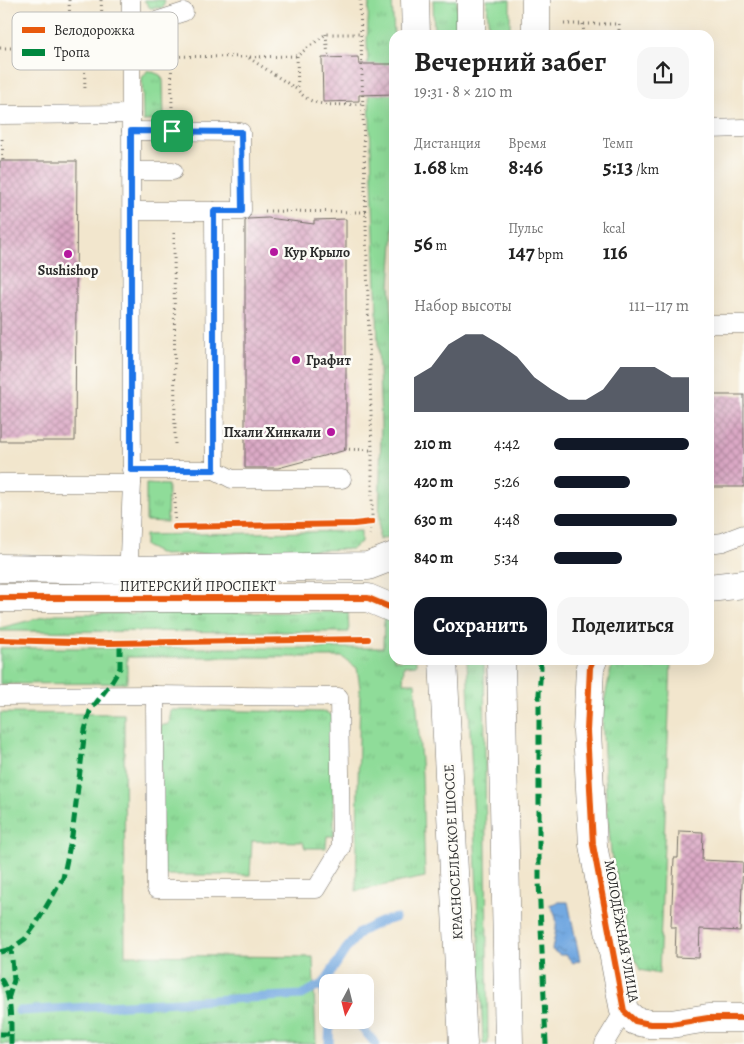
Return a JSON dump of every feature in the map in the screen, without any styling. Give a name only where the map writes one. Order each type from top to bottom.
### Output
[{"type":"street","points":[[415,0],[416,30]]},
{"type":"street","points":[[471,0],[472,30]]},
{"type":"street","points":[[536,0],[536,30]]},
{"type":"street","name":"ПИТЕРСКИЙ ПРОСПЕКТ","points":[[0,568],[128,570],[368,566],[389,558]]},
{"type":"street","points":[[714,587],[744,584]]},
{"type":"street","name":"ПИТЕРСКИЙ ПРОСПЕКТ","points":[[0,598],[368,598],[389,607]]},
{"type":"street","name":"КРАСНОСЕЛЬСКОЕ ШОССЕ","points":[[443,665],[463,1044]]},
{"type":"street","points":[[501,665],[509,1044]]},
{"type":"street","name":"МОЛОДЁЖНАЯ УЛИЦА","points":[[591,665],[587,731],[593,844],[624,1012],[635,1021],[650,1024],[670,1024],[708,1018],[744,1018]]},
{"type":"lane","points":[[178,14],[184,12]]},
{"type":"lane","points":[[128,598],[131,476],[131,70]]},
{"type":"lane","points":[[0,115],[241,132],[242,211],[132,211]]},
{"type":"lane","points":[[714,129],[744,128]]},
{"type":"lane","points":[[132,171],[173,171]]},
{"type":"lane","points":[[214,211],[214,470]]},
{"type":"lane","points":[[714,324],[744,324]]},
{"type":"lane","points":[[0,483],[214,470],[232,479],[342,479]]},
{"type":"lane","points":[[714,543],[744,534]]},
{"type":"lane","points":[[0,696],[155,695],[339,697],[341,848],[316,889],[156,889],[155,695]]},
{"type":"lane","points":[[604,1044],[624,1012]]},
{"type":"path","points":[[360,0],[372,450],[372,522],[369,541]]},
{"type":"path","points":[[564,24],[619,24],[618,30]]},
{"type":"path","points":[[583,24],[584,30]]},
{"type":"path","points":[[178,57],[297,56],[326,34],[361,34]]},
{"type":"path","points":[[326,34],[328,58]]},
{"type":"path","points":[[297,56],[298,90]]},
{"type":"path","points":[[248,57],[298,90],[303,98],[312,102],[364,104]]},
{"type":"path","points":[[84,70],[85,94]]},
{"type":"path","points":[[172,70],[172,112]]},
{"type":"path","points":[[2,134],[3,161]]},
{"type":"path","points":[[242,211],[366,212]]},
{"type":"path","points":[[174,226],[175,451]]},
{"type":"path","points":[[344,450],[372,450]]},
{"type":"path","points":[[174,492],[175,528],[372,522]]},
{"type":"path","points":[[0,640],[108,642],[368,639]]},
{"type":"green space","points":[[144,0],[165,0],[163,8],[150,8]]},
{"type":"green space","points":[[369,0],[392,0],[394,30],[389,30],[389,537],[379,540],[381,424],[367,41]]},
{"type":"green space","points":[[433,0],[457,0],[457,30],[434,30]]},
{"type":"green space","points":[[487,0],[510,0],[510,30],[489,30]]},
{"type":"green space","points":[[148,70],[160,75],[163,80],[164,120],[143,121],[142,78]]},
{"type":"green space","points":[[146,484],[168,485],[167,522],[146,521]]},
{"type":"green space","points":[[361,531],[361,542],[352,549],[163,555],[145,546],[145,535]]},
{"type":"green space","points":[[348,612],[349,632],[0,631],[0,628],[55,614]]},
{"type":"green space","points":[[384,618],[389,620],[389,665],[416,665],[404,666],[403,683],[415,683],[422,775],[425,877],[356,891],[360,687],[357,668],[342,657],[127,657],[127,683],[0,684],[0,648],[383,648]]},
{"type":"green space","points":[[467,665],[484,665],[488,1044],[483,1044]]},
{"type":"green space","points":[[614,665],[671,665],[659,974],[640,970],[628,943],[611,853],[602,712],[611,669]]},
{"type":"green space","points":[[171,710],[326,712],[333,716],[334,836],[327,836],[326,848],[305,848],[303,842],[252,841],[250,875],[162,875],[160,726],[169,724]]},
{"type":"green space","points":[[0,713],[124,714],[125,955],[313,957],[316,1044],[0,1044]]},
{"type":"water","points":[[558,902],[568,902],[580,960],[573,963],[566,955],[560,955],[552,950],[556,921],[553,910],[549,905]]},
{"type":"building","points":[[358,57],[359,64],[389,64],[389,94],[359,95],[359,101],[323,102],[322,58]]},
{"type":"building","points":[[0,161],[77,161],[75,441],[0,441]]},
{"type":"building","name":"Графит","points":[[268,218],[314,224],[314,220],[346,219],[346,450],[278,468],[245,468],[245,221],[248,219]]},
{"type":"building","points":[[714,395],[744,395],[744,487],[714,487]]},
{"type":"building","points":[[679,831],[703,832],[702,860],[743,862],[740,931],[700,929],[699,958],[675,957],[676,927],[671,927],[674,858],[678,858]]},
{"type":"waterway","points":[[19,1011],[302,995],[324,983],[346,949],[360,932],[380,922],[395,918]]},
{"type":"waterway","points":[[329,1044],[330,1029]]},
{"type":"waterway","points":[[363,1029],[376,1044]]},
{"type":"marked path","points":[[8,999],[14,980],[11,949],[25,939],[36,924],[63,878],[72,836],[85,730],[90,711],[120,668],[120,642]]},
{"type":"marked path","points":[[540,665],[539,881],[546,1044]]},
{"type":"marked path","points":[[0,952],[11,949]]},
{"type":"marked path","points":[[0,978],[8,997],[11,1034],[0,1034]]},
{"type":"marked path","points":[[11,1034],[11,1044]]},
{"type":"cycle path","points":[[175,527],[354,524],[372,522]]},
{"type":"cycle path","points":[[0,598],[368,598],[389,607]]},
{"type":"cycle path","points":[[0,640],[109,643],[368,639]]},
{"type":"cycle path","points":[[591,665],[587,731],[593,845],[624,1011],[635,1021],[650,1024],[671,1024],[708,1018],[744,1018]]},
{"type":"place","name":"Кур Крыло","points":[[274,252]]},
{"type":"place","name":"Sushishop","points":[[68,254]]},
{"type":"place","name":"Графит","points":[[296,360]]},
{"type":"place","name":"Пхали Хинкали","points":[[331,432]]},
{"type":"route","points":[[131,131],[172,131],[241,132],[242,211],[214,211],[214,470],[131,470],[131,131]]}]
